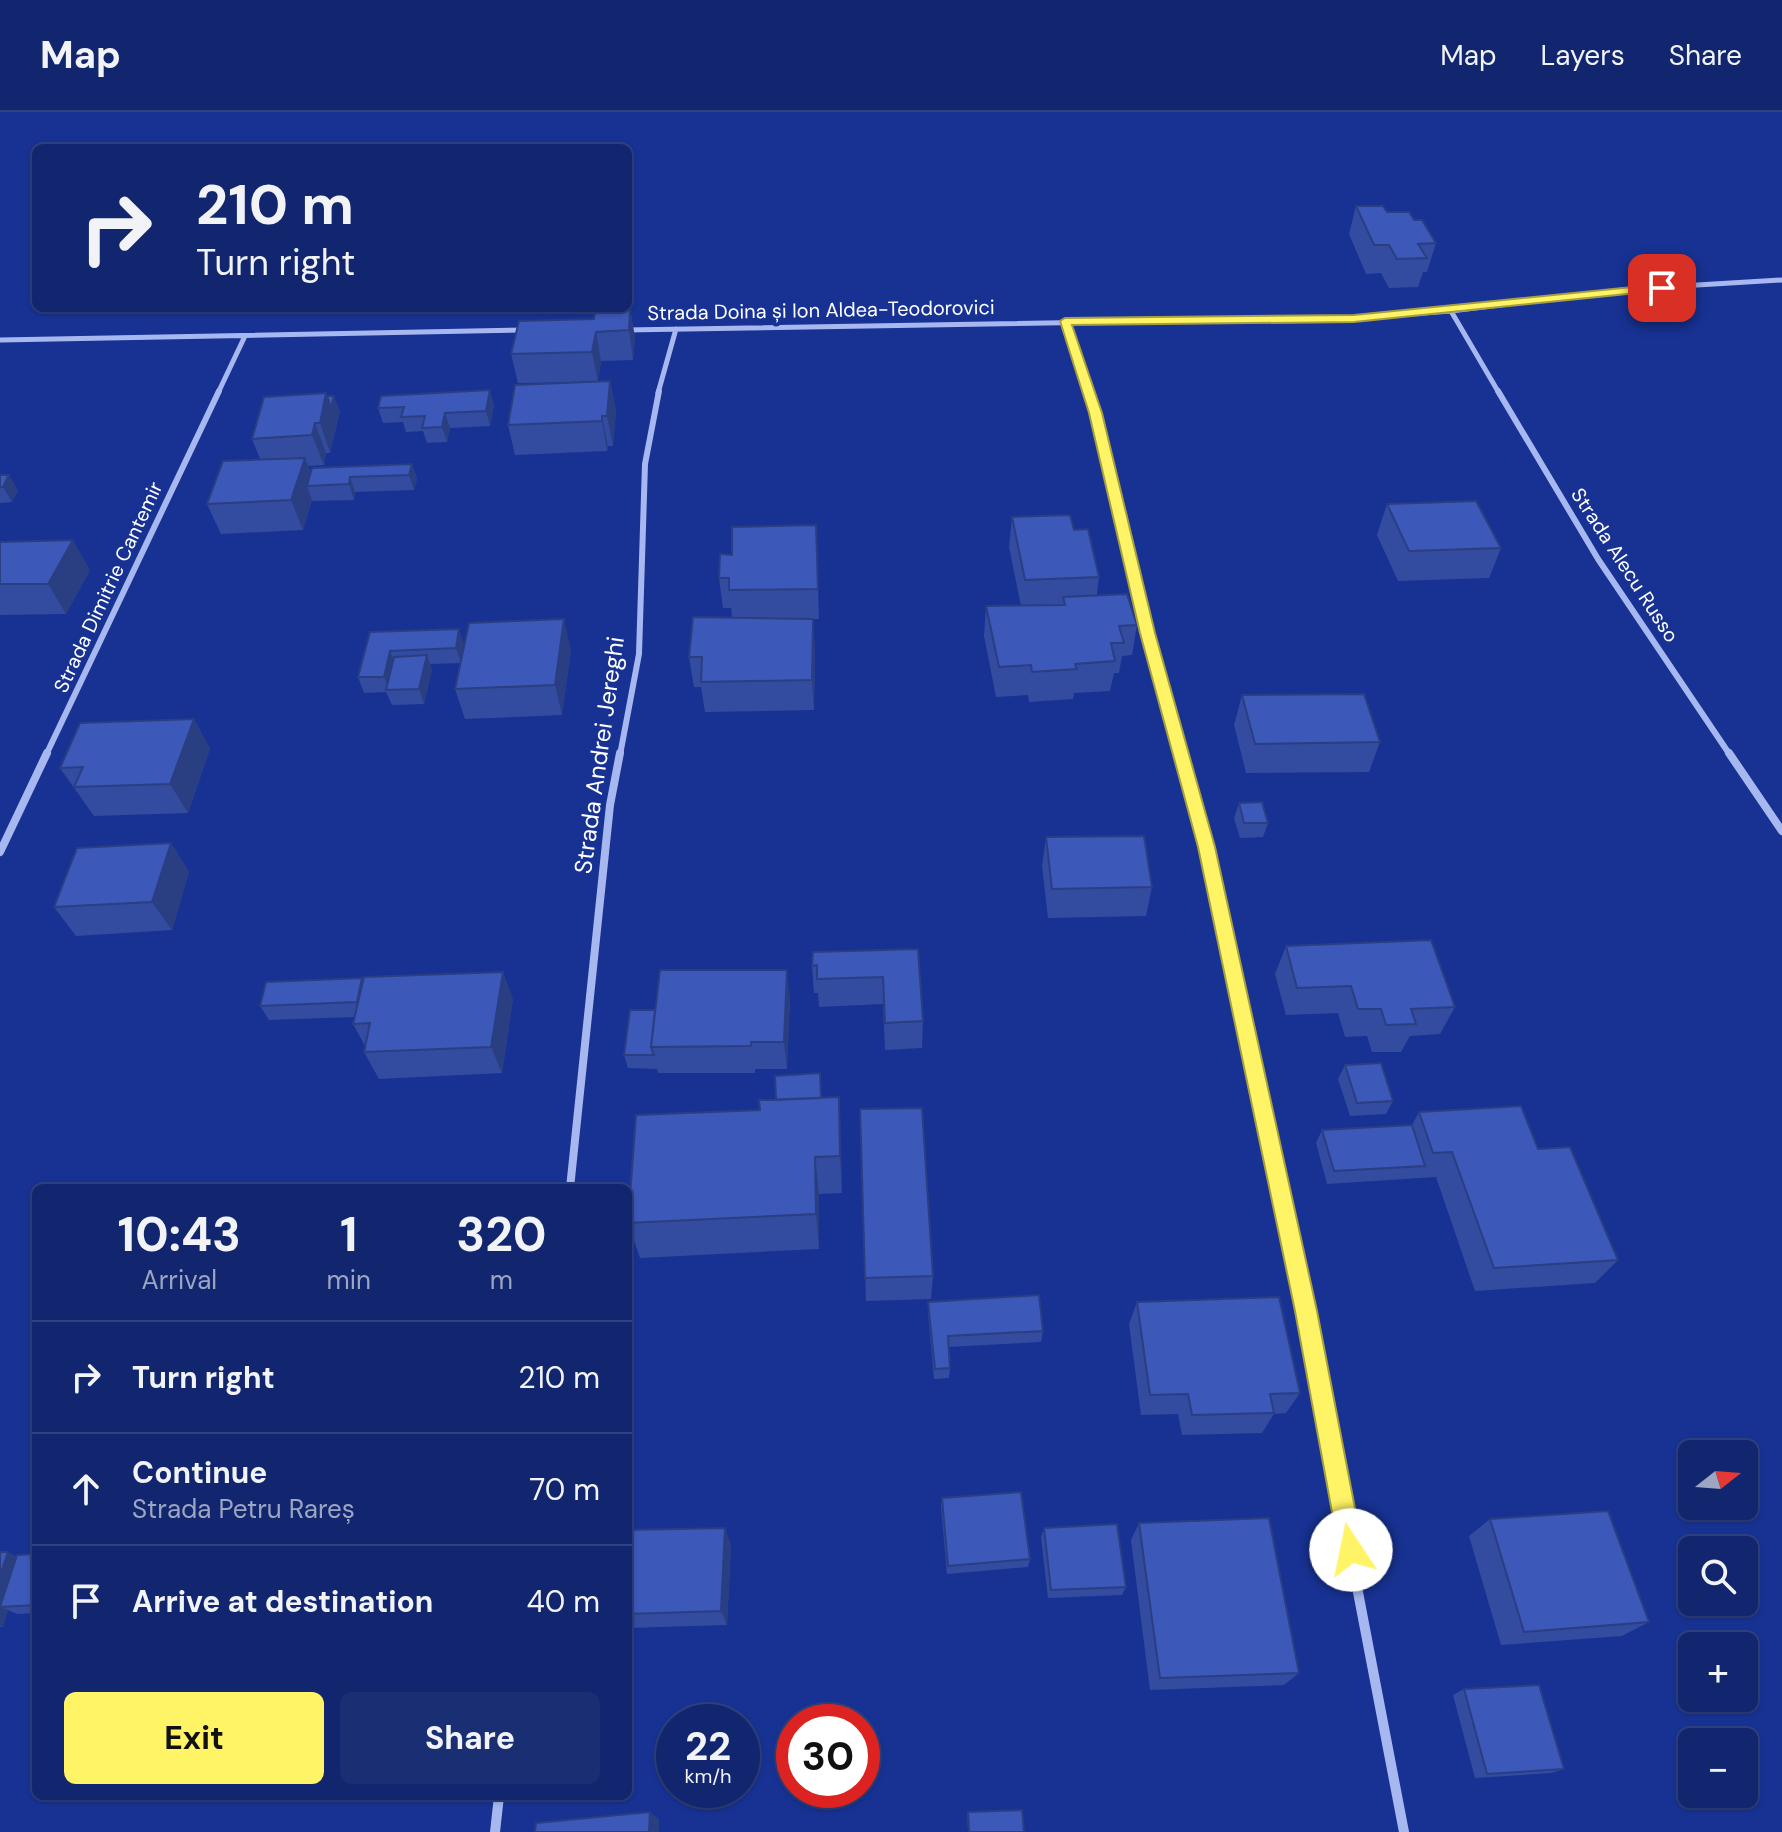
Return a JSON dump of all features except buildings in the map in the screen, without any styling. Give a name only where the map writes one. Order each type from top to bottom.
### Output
[{"type":"street","name":"Strada Doina și Ion Aldea-Teodorovici","points":[[612,330],[1354,318],[1451,311],[1631,289],[1782,280]]},
{"type":"street","name":"Strada Alecu Russo","points":[[1451,311],[1598,559],[1782,831]]},
{"type":"street","points":[[1065,321],[1096,413],[1148,633],[1206,847],[1306,1311],[1404,1832]]},
{"type":"street","name":"Strada Andrei Jereghi","points":[[570,1184],[610,805],[639,654],[645,464],[662,374],[676,329]]},
{"type":"street","points":[[0,340],[533,330]]},
{"type":"street","name":"Strada Dimitrie Cantemir","points":[[0,852],[245,336]]},
{"type":"street","points":[[495,1832],[499,1800]]},
{"type":"route","points":[[1351,1550],[1306,1311],[1206,847],[1148,633],[1096,413],[1065,321],[1354,318],[1451,311],[1662,288]]}]
